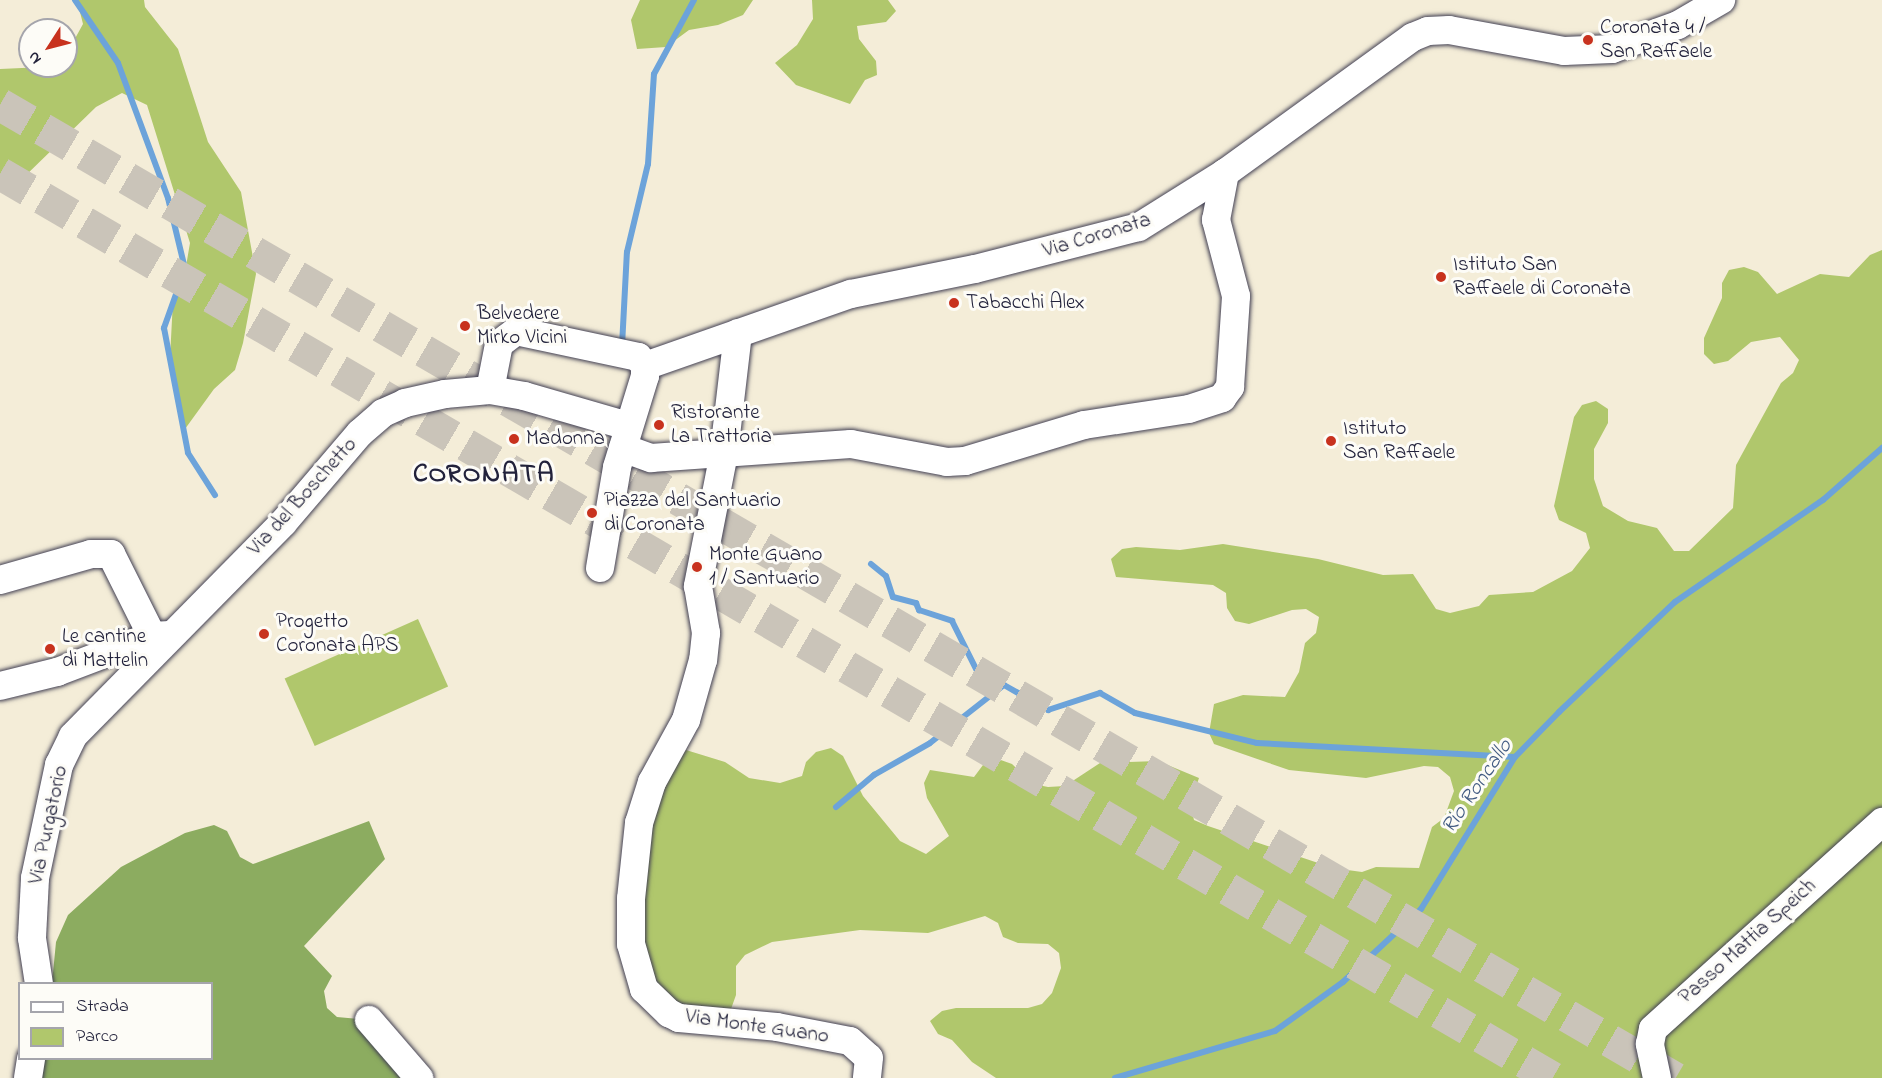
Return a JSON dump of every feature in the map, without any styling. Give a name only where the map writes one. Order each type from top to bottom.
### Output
[{"type":"street","name":"Via Coronata","points":[[645,366],[851,294],[975,269],[1139,227],[1225,173],[1413,37],[1428,31],[1449,30],[1564,51],[1612,49],[1678,25],[1721,0]]},
{"type":"street","points":[[625,437],[651,458],[851,444],[947,462],[965,461],[1084,425],[1189,410],[1222,398],[1230,387],[1236,296],[1216,220],[1225,173]]},
{"type":"street","points":[[489,390],[499,344],[516,331],[638,357],[645,366],[645,376],[625,437],[600,568]]},
{"type":"street","name":"Via Monte Guano","points":[[738,333],[724,453],[699,586],[706,633],[699,676],[686,720],[652,782],[639,823],[630,922],[635,965],[652,999],[678,1018],[777,1027],[850,1041],[869,1058],[867,1078]]},
{"type":"street","name":"Via del Boschetto","points":[[0,686],[57,672],[161,636],[283,523],[360,433],[383,413],[405,403],[445,394],[489,390],[524,396],[625,437]]},
{"type":"street","points":[[0,580],[91,554],[111,554],[161,636]]},
{"type":"street","name":"Via Purgatorio","points":[[39,982],[32,938],[35,878],[59,765],[73,736],[146,666],[161,636]]},
{"type":"street","name":"Passo Mattia Speich","points":[[1657,1078],[1650,1044],[1653,1029],[1882,822]]},
{"type":"street","points":[[369,1020],[419,1078]]},
{"type":"street","points":[[28,1078],[31,1060]]},
{"type":"green space","points":[[77,0],[144,0],[145,7],[178,49],[208,142],[241,192],[256,274],[243,343],[235,370],[214,389],[185,429],[170,358],[173,300],[185,272],[190,243],[147,105],[122,93],[96,107],[21,180],[0,191],[0,69],[18,68],[18,78],[78,78],[78,33],[83,24]]},
{"type":"green space","points":[[640,0],[753,0],[743,15],[718,25],[689,30],[666,47],[637,49],[631,20]]},
{"type":"green space","points":[[812,0],[888,0],[896,11],[886,22],[857,26],[859,39],[876,61],[877,75],[865,80],[850,104],[796,85],[775,63],[797,45],[813,19]]},
{"type":"green space","points":[[1882,250],[1882,812],[1649,1014],[1649,1078],[996,1078],[972,1062],[952,1040],[938,1034],[930,1021],[942,1011],[956,1008],[1028,1008],[1042,1004],[1052,993],[1061,968],[1059,953],[1048,944],[1018,943],[1003,937],[998,923],[985,916],[928,933],[860,930],[772,942],[745,955],[736,966],[736,995],[731,1009],[662,1003],[638,953],[640,910],[658,790],[686,750],[725,762],[749,778],[780,783],[802,776],[806,762],[816,752],[831,748],[843,756],[863,796],[900,841],[926,854],[949,836],[927,798],[924,783],[930,770],[974,777],[983,765],[998,759],[1012,764],[1033,784],[1048,787],[1065,786],[1100,763],[1158,761],[1199,778],[1190,805],[1194,820],[1208,826],[1333,868],[1362,872],[1376,867],[1419,868],[1432,827],[1444,818],[1454,791],[1450,777],[1438,767],[1424,766],[1366,778],[1289,770],[1214,744],[1209,733],[1214,704],[1243,695],[1285,697],[1299,672],[1305,643],[1316,633],[1319,617],[1306,609],[1292,610],[1249,624],[1235,621],[1227,608],[1226,593],[1213,585],[1116,577],[1111,559],[1122,549],[1136,547],[1180,550],[1223,544],[1318,559],[1383,575],[1413,574],[1436,609],[1450,613],[1479,606],[1489,595],[1533,592],[1572,571],[1590,548],[1586,533],[1559,520],[1554,506],[1574,417],[1582,405],[1596,401],[1608,409],[1608,423],[1594,449],[1594,479],[1603,506],[1628,521],[1657,528],[1674,551],[1689,551],[1733,508],[1736,465],[1781,383],[1793,373],[1799,360],[1780,337],[1751,342],[1728,361],[1714,364],[1704,354],[1704,338],[1722,298],[1722,283],[1729,270],[1744,267],[1758,272],[1777,294],[1820,274],[1849,277],[1870,255]]},
{"type":"green space","points":[[418,619],[448,687],[315,746],[285,678]]},
{"type":"green space","points":[[369,821],[385,859],[304,946],[332,976],[324,991],[327,1008],[337,1017],[359,1019],[407,1078],[37,1078],[39,1060],[213,1060],[213,982],[52,982],[56,942],[68,915],[121,867],[185,833],[214,825],[227,831],[240,857],[253,864]]},
{"type":"green space","points":[[1882,834],[1882,1078],[1665,1078],[1656,1038]]},
{"type":"waterway","points":[[75,0],[118,63],[168,198],[185,269],[164,328],[188,453],[215,495]]},
{"type":"waterway","points":[[622,346],[627,252],[648,164],[654,74],[694,0]]},
{"type":"waterway","name":"Rio Roncallo","points":[[1115,1078],[1275,1031],[1343,982],[1421,909],[1515,757],[1559,712],[1675,602],[1823,500],[1882,448]]},
{"type":"waterway","points":[[871,564],[886,576],[893,597],[916,603],[919,610],[952,621],[984,685],[1004,685],[1048,710],[1100,693],[1135,713],[1257,743],[1515,757]]},
{"type":"waterway","points":[[836,807],[874,775],[930,743],[1004,685]]},
{"type":"tunnel","points":[[0,104],[1675,1078]]},
{"type":"tunnel","points":[[0,173],[1553,1078]]},
{"type":"place","name":"Coronata 4 / San Raffaele","points":[[1588,40]]},
{"type":"place","name":"Istituto San Raffaele di Coronata","points":[[1441,277]]},
{"type":"place","name":"Tabacchi Alex","points":[[954,303]]},
{"type":"place","name":"Belvedere Mirko Vicini","points":[[465,326]]},
{"type":"place","name":"Ristorante La Trattoria","points":[[659,425]]},
{"type":"place","name":"Madonna","points":[[514,439]]},
{"type":"place","name":"Istituto San Raffaele","points":[[1331,441]]},
{"type":"place","name":"Piazza del Santuario di Coronata","points":[[592,513]]},
{"type":"place","name":"Monte Guano 1 / Santuario","points":[[697,567]]},
{"type":"place","name":"Progetto Coronata APS","points":[[264,634]]},
{"type":"place","name":"Le cantine di Mattelin","points":[[50,649]]},
{"type":"district","name":"CORONATA","points":[[484,475]]}]
